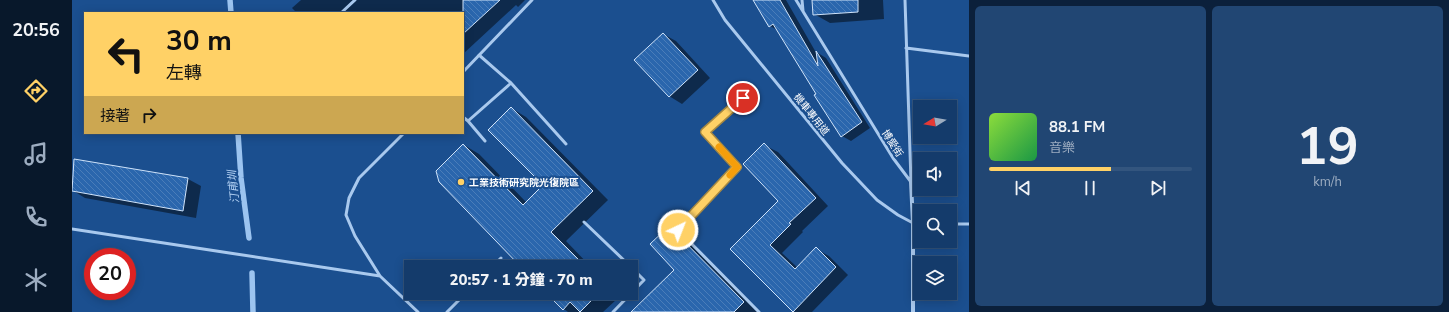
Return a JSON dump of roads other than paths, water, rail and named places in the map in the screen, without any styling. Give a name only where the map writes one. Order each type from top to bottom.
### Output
[{"type":"street","points":[[911,182],[913,223]]},
{"type":"street","points":[[913,248],[913,312]]},
{"type":"lane","points":[[342,12],[355,0]]},
{"type":"lane","points":[[464,71],[532,0]]},
{"type":"lane","name":"機車專用道","points":[[713,0],[725,20],[842,163],[877,200],[898,215],[913,223]]},
{"type":"lane","name":"博愛街","points":[[796,0],[892,158],[911,182]]},
{"type":"lane","points":[[802,0],[803,12]]},
{"type":"lane","points":[[905,0],[911,182]]},
{"type":"lane","points":[[906,48],[969,56]]},
{"type":"lane","points":[[479,55],[511,83],[566,144]]},
{"type":"lane","points":[[468,121],[511,83]]},
{"type":"lane","points":[[743,98],[705,132],[737,167],[678,230],[759,312]]},
{"type":"lane","points":[[464,118],[485,141]]},
{"type":"lane","points":[[403,134],[359,178],[349,198],[346,215],[355,236],[380,276],[418,312]]},
{"type":"lane","points":[[584,222],[624,260]]},
{"type":"lane","points":[[957,224],[969,224]]},
{"type":"lane","points":[[72,229],[380,276]]},
{"type":"lane","points":[[638,274],[644,280],[638,286]]},
{"type":"lane","points":[[448,312],[459,300]]},
{"type":"lane","points":[[613,312],[625,300]]},
{"type":"waterway","name":"汀甫圳","points":[[230,0],[231,12]]},
{"type":"waterway","name":"汀甫圳","points":[[238,134],[241,178],[249,238]]},
{"type":"waterway","name":"汀甫圳","points":[[252,273],[253,312]]},
{"type":"place","name":"工業技術研究院光復院區","points":[[461,182]]}]
